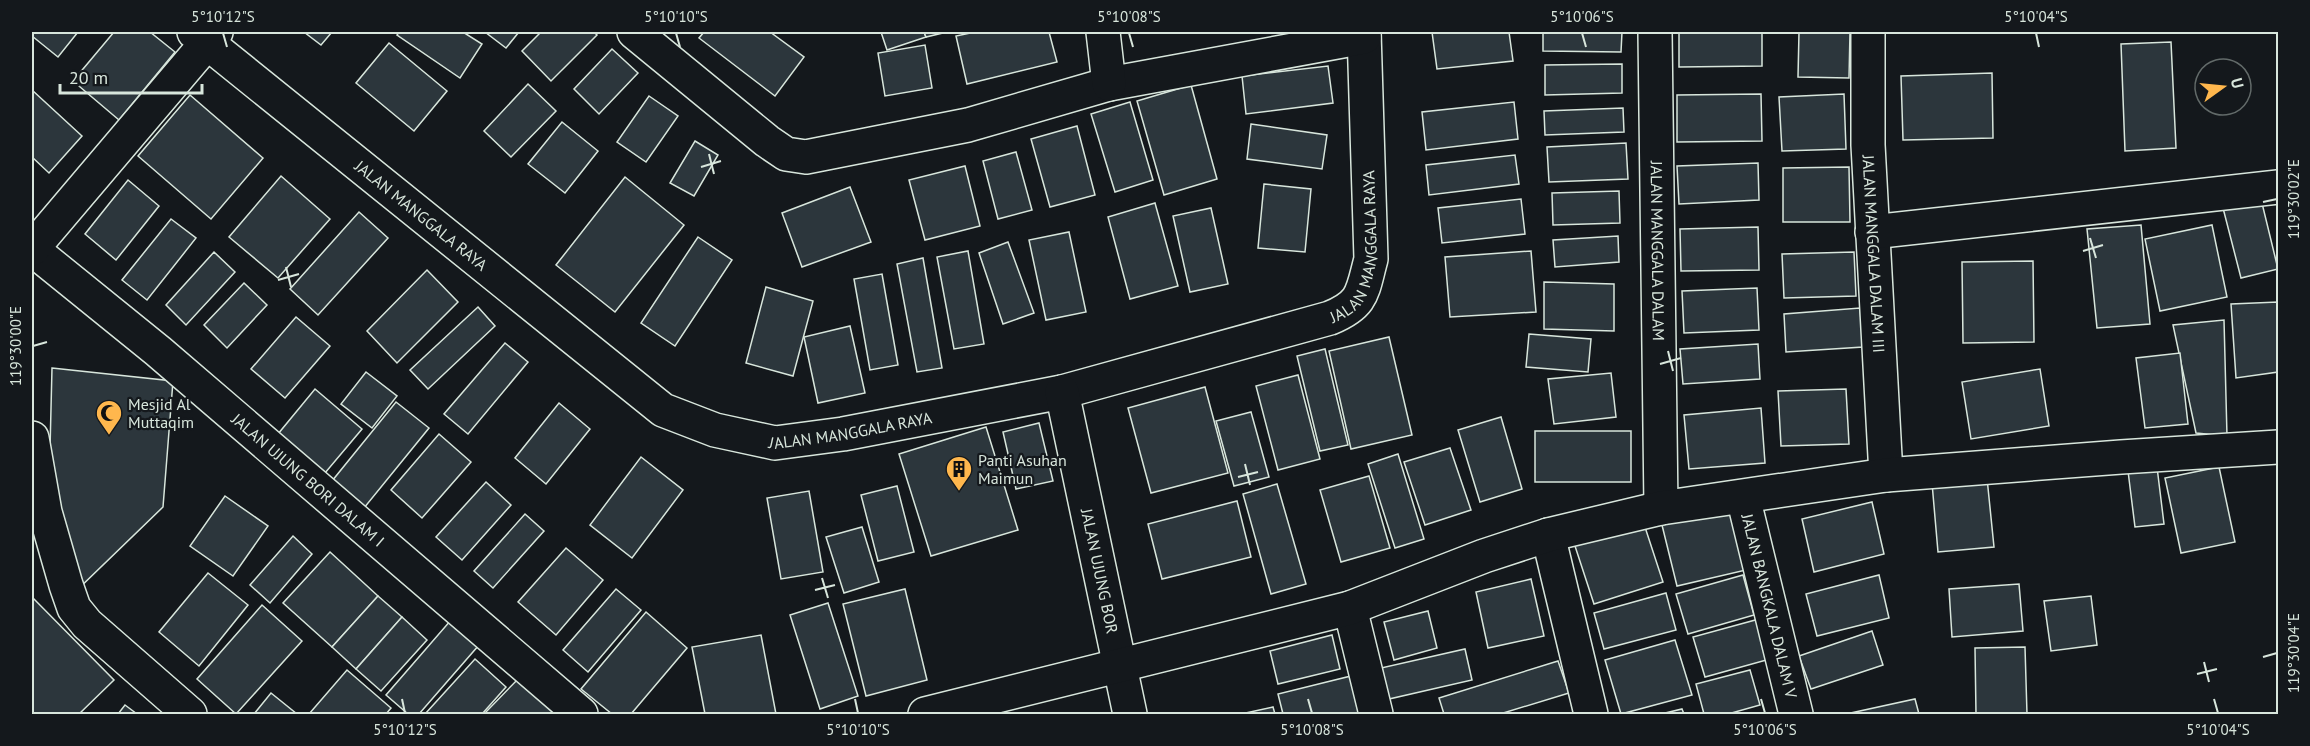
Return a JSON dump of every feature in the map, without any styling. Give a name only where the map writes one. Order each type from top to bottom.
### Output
[{"type":"street","points":[[634,32],[767,141],[786,154],[806,157],[968,125],[1109,84],[1364,34]]},
{"type":"street","points":[[1102,32],[1109,84]]},
{"type":"street","name":"JALAN MANGGALA DALAM","points":[[1656,32],[1661,508]]},
{"type":"street","name":"JALAN MANGGALA DALAM III","points":[[1868,32],[1868,145],[1886,475]]},
{"type":"street","name":"JALAN MANGGALA RAYA","points":[[206,35],[663,410],[715,430],[775,443],[843,434],[1062,392],[1330,318],[1348,310],[1361,294],[1371,259],[1364,34]]},
{"type":"street","points":[[32,249],[206,35]]},
{"type":"street","points":[[1872,232],[2278,188]]},
{"type":"street","name":"JALAN UJUNG BORI DALAM I","points":[[32,249],[158,351],[581,714]]},
{"type":"street","name":"JALAN UJUNG BOR","points":[[1062,392],[1130,714]]},
{"type":"street","points":[[32,438],[45,512],[74,608],[93,629],[190,714]]},
{"type":"street","points":[[925,714],[1350,608],[1484,556],[1548,535],[1661,508],[1886,475],[2278,447]]},
{"type":"street","name":"JALAN BANGKALA DALAM V","points":[[1743,497],[1796,714]]},
{"type":"street","points":[[1548,535],[1591,714]]},
{"type":"street","points":[[1350,608],[1376,714]]},
{"type":"building","points":[[32,32],[78,32],[58,57],[32,36]]},
{"type":"building","points":[[114,32],[150,32],[175,52],[119,120],[73,81]]},
{"type":"building","points":[[304,32],[332,32],[321,45]]},
{"type":"building","points":[[399,32],[463,32],[482,44],[460,78],[397,35]]},
{"type":"building","points":[[485,32],[519,32],[506,48]]},
{"type":"building","points":[[541,32],[594,32],[597,35],[551,81],[522,51]]},
{"type":"building","points":[[704,32],[770,32],[804,57],[775,96],[699,38]]},
{"type":"building","points":[[881,32],[924,32],[926,37],[887,50]]},
{"type":"building","points":[[924,32],[947,32],[926,37]]},
{"type":"building","points":[[975,32],[1049,32],[1057,62],[967,84],[956,36]]},
{"type":"building","points":[[1432,32],[1509,32],[1513,61],[1437,69]]},
{"type":"building","points":[[1543,32],[1622,32],[1621,52],[1543,51]]},
{"type":"building","points":[[1679,32],[1762,32],[1762,66],[1679,67]]},
{"type":"building","points":[[1799,32],[1850,32],[1849,78],[1798,77]]},
{"type":"building","points":[[2171,42],[2176,148],[2125,151],[2121,44]]},
{"type":"building","points":[[389,43],[447,91],[414,131],[356,83]]},
{"type":"building","points":[[925,45],[932,88],[885,96],[878,53]]},
{"type":"building","points":[[612,49],[638,73],[599,114],[574,89]]},
{"type":"building","points":[[1622,64],[1622,93],[1545,95],[1545,65]]},
{"type":"building","points":[[1328,66],[1333,103],[1246,114],[1242,76]]},
{"type":"building","points":[[1992,73],[1993,138],[1903,140],[1901,76]]},
{"type":"building","points":[[528,84],[556,111],[511,157],[484,131]]},
{"type":"building","points":[[1191,85],[1217,179],[1164,195],[1137,101]]},
{"type":"building","points":[[32,90],[82,136],[49,173],[32,157]]},
{"type":"building","points":[[1761,94],[1762,141],[1677,142],[1677,95]]},
{"type":"building","points":[[1844,94],[1846,149],[1782,151],[1779,97]]},
{"type":"building","points":[[190,95],[263,158],[211,219],[138,156]]},
{"type":"building","points":[[649,96],[678,116],[646,162],[617,142]]},
{"type":"building","points":[[1130,102],[1153,180],[1115,192],[1091,114]]},
{"type":"building","points":[[1514,102],[1518,139],[1426,150],[1422,112]]},
{"type":"building","points":[[1623,108],[1624,132],[1545,135],[1544,111]]},
{"type":"building","points":[[562,122],[598,151],[565,193],[528,164]]},
{"type":"building","points":[[1251,124],[1327,135],[1322,169],[1247,159]]},
{"type":"building","points":[[1077,126],[1095,195],[1050,207],[1031,139]]},
{"type":"building","points":[[695,141],[718,155],[694,196],[670,183]]},
{"type":"building","points":[[1626,143],[1628,179],[1549,182],[1547,147]]},
{"type":"building","points":[[1016,152],[1032,210],[998,219],[983,161]]},
{"type":"building","points":[[1515,155],[1519,184],[1429,195],[1426,165]]},
{"type":"building","points":[[1758,163],[1759,200],[1679,204],[1677,166]]},
{"type":"building","points":[[965,166],[980,226],[925,240],[909,180]]},
{"type":"building","points":[[1849,167],[1850,222],[1783,222],[1783,168]]},
{"type":"building","points":[[281,176],[330,219],[278,278],[229,237]]},
{"type":"building","points":[[625,177],[684,225],[615,312],[556,265]]},
{"type":"building","points":[[128,180],[159,206],[116,260],[85,234]]},
{"type":"building","points":[[1264,184],[1311,189],[1305,252],[1258,248]]},
{"type":"building","points":[[850,187],[871,242],[802,267],[782,213]]},
{"type":"building","points":[[1619,191],[1620,223],[1553,225],[1552,193]]},
{"type":"building","points":[[1521,199],[1525,234],[1442,243],[1438,208]]},
{"type":"building","points":[[2261,199],[2278,269],[2241,278],[2223,208]]},
{"type":"building","points":[[1155,203],[1178,286],[1130,299],[1108,217]]},
{"type":"building","points":[[1211,208],[1228,284],[1190,292],[1173,216]]},
{"type":"building","points":[[359,212],[388,238],[318,315],[290,289]]},
{"type":"building","points":[[171,219],[196,238],[147,300],[122,280]]},
{"type":"building","points":[[2141,225],[2150,324],[2097,328],[2087,229]]},
{"type":"building","points":[[2212,225],[2227,297],[2160,311],[2145,239]]},
{"type":"building","points":[[1758,227],[1759,270],[1681,271],[1680,229]]},
{"type":"building","points":[[1069,232],[1086,312],[1046,320],[1029,240]]},
{"type":"building","points":[[1618,236],[1619,262],[1555,267],[1553,240]]},
{"type":"building","points":[[698,237],[732,260],[675,346],[641,323]]},
{"type":"building","points":[[1008,242],[1034,313],[1003,324],[979,253]]},
{"type":"building","points":[[968,251],[984,344],[954,349],[937,257]]},
{"type":"building","points":[[1531,251],[1536,312],[1450,317],[1445,257]]},
{"type":"building","points":[[214,252],[235,272],[186,325],[166,305]]},
{"type":"building","points":[[1854,252],[1856,296],[1784,298],[1782,254]]},
{"type":"building","points":[[923,258],[942,368],[917,372],[897,264]]},
{"type":"building","points":[[2033,261],[2034,342],[1963,343],[1962,262]]},
{"type":"building","points":[[427,270],[458,302],[397,363],[367,331]]},
{"type":"building","points":[[882,274],[898,365],[870,370],[854,279]]},
{"type":"building","points":[[1544,282],[1614,284],[1614,331],[1544,329]]},
{"type":"building","points":[[244,283],[267,305],[227,348],[204,325]]},
{"type":"building","points":[[766,287],[813,301],[793,376],[746,363]]},
{"type":"building","points":[[1757,288],[1759,330],[1684,333],[1682,291]]},
{"type":"building","points":[[2278,302],[2278,372],[2236,378],[2231,304]]},
{"type":"building","points":[[478,307],[495,326],[428,389],[410,370]]},
{"type":"building","points":[[1860,308],[1863,347],[1786,352],[1784,314]]},
{"type":"building","points":[[296,317],[330,346],[285,398],[251,369]]},
{"type":"building","points":[[2224,320],[2227,436],[2196,433],[2173,325]]},
{"type":"building","points":[[850,326],[865,393],[818,403],[804,337]]},
{"type":"building","points":[[1529,334],[1591,339],[1588,372],[1526,367]]},
{"type":"building","points":[[1389,337],[1412,435],[1351,449],[1329,351]]},
{"type":"building","points":[[505,343],[528,362],[468,434],[444,414]]},
{"type":"building","points":[[1758,344],[1760,379],[1683,384],[1680,349]]},
{"type":"building","points":[[1325,349],[1348,445],[1320,451],[1297,356]]},
{"type":"building","points":[[2180,353],[2188,424],[2145,428],[2136,358]]},
{"type":"building","name":"Mesjid Al Muttaqim","points":[[52,368],[173,381],[163,507],[75,592],[49,490]]},
{"type":"building","points":[[2040,369],[2049,426],[1971,439],[1962,382]]},
{"type":"building","points":[[366,372],[397,396],[372,428],[341,404]]},
{"type":"building","points":[[1611,373],[1616,417],[1554,424],[1548,379]]},
{"type":"building","points":[[1298,375],[1320,459],[1278,470],[1256,386]]},
{"type":"building","points":[[1205,387],[1228,473],[1151,493],[1128,408]]},
{"type":"building","points":[[315,389],[362,429],[325,473],[278,434]]},
{"type":"building","points":[[1846,389],[1849,444],[1781,446],[1778,391]]},
{"type":"building","points":[[396,402],[429,428],[364,508],[332,481]]},
{"type":"building","points":[[559,403],[590,429],[546,484],[515,458]]},
{"type":"building","points":[[1761,408],[1765,463],[1689,469],[1684,415]]},
{"type":"building","points":[[1251,412],[1269,477],[1234,486],[1216,421]]},
{"type":"building","points":[[1501,417],[1522,489],[1480,502],[1458,430]]},
{"type":"building","points":[[1039,423],[1053,481],[1016,489],[1003,432]]},
{"type":"building","name":"Panti Asuhan Maimun","points":[[986,427],[1018,530],[931,556],[899,454]]},
{"type":"building","points":[[1535,431],[1631,431],[1631,482],[1535,482]]},
{"type":"building","points":[[439,434],[471,462],[422,518],[391,490]]},
{"type":"building","points":[[1450,448],[1471,510],[1425,525],[1404,462]]},
{"type":"building","points":[[1398,454],[1424,539],[1395,548],[1368,464]]},
{"type":"building","points":[[641,457],[683,490],[632,558],[590,525]]},
{"type":"building","points":[[2157,467],[2164,524],[2135,527],[2128,471]]},
{"type":"building","points":[[2219,467],[2235,542],[2181,553],[2165,478]]},
{"type":"building","points":[[1369,476],[1390,548],[1341,562],[1320,490]]},
{"type":"building","points":[[1987,478],[1994,547],[1938,552],[1932,483]]},
{"type":"building","points":[[486,482],[511,505],[462,560],[436,537]]},
{"type":"building","points":[[1277,484],[1306,584],[1271,594],[1243,494]]},
{"type":"building","points":[[897,486],[914,552],[878,561],[861,495]]},
{"type":"building","points":[[809,491],[823,572],[781,579],[767,498]]},
{"type":"building","points":[[225,496],[268,526],[233,576],[190,546]]},
{"type":"building","points":[[1237,501],[1251,557],[1162,579],[1148,524]]},
{"type":"building","points":[[1872,502],[1884,554],[1814,572],[1802,519]]},
{"type":"building","points":[[1731,505],[1746,570],[1677,586],[1661,521]]},
{"type":"building","points":[[525,514],[544,531],[493,588],[474,571]]},
{"type":"building","points":[[1643,521],[1663,582],[1594,604],[1574,543]]},
{"type":"building","points":[[862,527],[879,582],[844,593],[826,537]]},
{"type":"building","points":[[293,536],[312,554],[270,603],[250,585]]},
{"type":"building","points":[[566,548],[603,580],[556,635],[518,602]]},
{"type":"building","points":[[330,552],[378,596],[332,647],[283,603]]},
{"type":"building","points":[[208,573],[248,605],[199,666],[159,632]]},
{"type":"building","points":[[1743,575],[1754,615],[1688,634],[1676,594]]},
{"type":"building","points":[[1879,575],[1889,618],[1817,636],[1806,594]]},
{"type":"building","points":[[1531,579],[1544,636],[1488,648],[1476,592]]},
{"type":"building","points":[[2019,584],[2023,631],[1952,637],[1949,589]]},
{"type":"building","points":[[616,589],[641,610],[588,672],[563,650]]},
{"type":"building","points":[[905,589],[927,680],[866,696],[843,604]]},
{"type":"building","points":[[1666,593],[1676,630],[1604,649],[1594,613]]},
{"type":"building","points":[[378,596],[402,617],[356,669],[332,647]]},
{"type":"building","points":[[2091,596],[2097,645],[2051,651],[2044,601]]},
{"type":"building","points":[[32,597],[114,680],[79,714],[32,714]]},
{"type":"building","points":[[828,603],[858,696],[820,709],[790,615]]},
{"type":"building","points":[[262,605],[302,641],[236,714],[197,679]]},
{"type":"building","points":[[1428,611],[1437,648],[1394,660],[1384,622]]},
{"type":"building","points":[[646,612],[687,648],[631,714],[612,714],[581,689]]},
{"type":"building","points":[[402,617],[427,640],[381,691],[356,669]]},
{"type":"building","points":[[1759,619],[1770,659],[1705,677],[1693,637]]},
{"type":"building","points":[[451,620],[479,645],[419,714],[408,714],[386,695]]},
{"type":"building","points":[[1872,631],[1883,665],[1811,689],[1799,656]]},
{"type":"building","points":[[761,635],[776,714],[705,714],[692,647]]},
{"type":"building","points":[[1332,635],[1340,669],[1278,684],[1270,651]]},
{"type":"building","points":[[1675,640],[1692,695],[1621,714],[1605,660]]},
{"type":"building","points":[[2025,647],[2027,714],[1976,714],[1975,648]]},
{"type":"building","points":[[1465,649],[1472,680],[1389,699],[1381,668]]},
{"type":"building","points":[[475,659],[506,687],[482,714],[425,714]]},
{"type":"building","points":[[1558,661],[1569,693],[1500,714],[1444,714],[1439,698]]},
{"type":"building","points":[[347,670],[391,708],[386,714],[309,714]]},
{"type":"building","points":[[1750,670],[1760,705],[1728,714],[1704,714],[1696,684]]},
{"type":"building","points":[[1355,675],[1365,714],[1283,714],[1278,694]]},
{"type":"building","points":[[518,679],[555,714],[484,714]]},
{"type":"building","points":[[271,693],[297,714],[254,714]]},
{"type":"building","points":[[1915,699],[1919,714],[1846,714]]},
{"type":"building","points":[[125,705],[137,714],[118,714]]},
{"type":"building","points":[[1273,707],[1275,714],[1241,714]]},
{"type":"building","points":[[1682,709],[1684,714],[1661,714]]},
{"type":"place","name":"Mesjid Al Muttaqim","points":[[109,436]]},
{"type":"place","name":"Panti Asuhan Maimun","points":[[959,492]]}]
